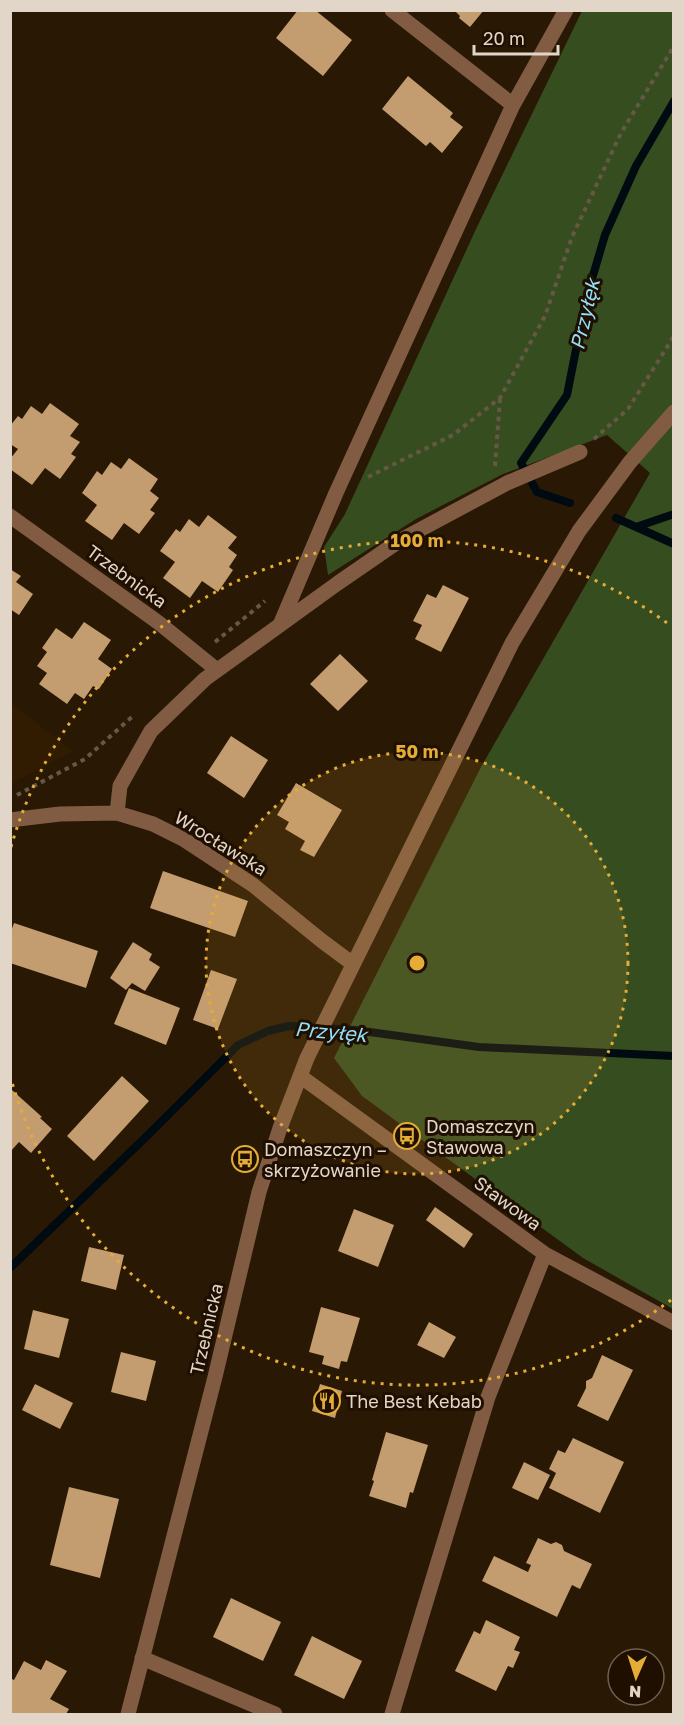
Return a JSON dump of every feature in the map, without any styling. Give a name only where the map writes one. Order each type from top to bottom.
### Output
[{"type":"street","points":[[392,10],[513,105]]},
{"type":"street","points":[[280,625],[336,493],[513,105],[566,10]]},
{"type":"street","name":"Trzebnicka","points":[[128,1714],[260,1192],[280,1128],[307,1058],[512,643],[579,531],[630,462],[674,412]]},
{"type":"street","points":[[117,813],[120,786],[150,731],[205,679],[399,542],[501,486],[580,452]]},
{"type":"street","name":"Trzebnicka","points":[[10,516],[159,623],[217,670]]},
{"type":"street","name":"Wrocławska","points":[[10,820],[60,814],[117,813],[153,824],[183,839],[253,885],[353,964]]},
{"type":"street","name":"Stawowa","points":[[300,1076],[545,1254],[674,1323]]},
{"type":"street","points":[[392,1714],[488,1397],[545,1254]]},
{"type":"street","points":[[142,1659],[275,1714]]},
{"type":"path","points":[[336,493],[453,435],[500,398],[545,316],[572,237],[621,133],[674,46]]},
{"type":"path","points":[[580,452],[628,409],[674,336]]},
{"type":"path","points":[[500,398],[495,459],[501,486]]},
{"type":"shaded area","points":[[11,703],[73,751],[10,784]]},
{"type":"green space","points":[[582,11],[673,11],[673,1309],[583,1258],[362,1096],[334,1058],[481,767],[650,473],[607,435],[503,474],[416,519],[328,575],[324,547],[345,514],[476,229]]},
{"type":"building","points":[[298,10],[315,10],[352,40],[323,76],[276,38]]},
{"type":"building","points":[[454,10],[484,10],[470,27],[459,18],[460,16]]},
{"type":"building","points":[[408,76],[453,113],[450,117],[463,127],[442,153],[430,142],[426,146],[382,109]]},
{"type":"building","points":[[50,403],[79,424],[70,436],[80,442],[71,454],[76,457],[60,479],[45,468],[32,485],[10,469],[10,459],[18,449],[10,444],[10,426],[18,416],[22,419],[31,406],[42,414]]},
{"type":"building","points":[[129,458],[158,479],[150,491],[159,498],[150,510],[155,513],[139,534],[124,523],[112,540],[85,521],[97,505],[82,493],[97,471],[102,475],[111,462],[121,469]]},
{"type":"building","points":[[208,515],[237,537],[228,548],[237,555],[229,567],[233,570],[218,592],[202,581],[190,598],[163,578],[175,562],[160,551],[176,529],[180,532],[189,519],[199,527]]},
{"type":"building","points":[[10,569],[21,576],[16,582],[33,594],[19,615],[10,609]]},
{"type":"building","points":[[443,585],[469,598],[441,652],[415,639],[422,625],[413,621],[427,594],[436,598]]},
{"type":"building","points":[[84,622],[111,640],[98,659],[112,669],[99,689],[93,686],[84,699],[75,693],[67,704],[39,684],[47,673],[37,666],[47,652],[42,648],[56,628],[72,639]]},
{"type":"building","points":[[340,654],[368,681],[338,711],[310,684]]},
{"type":"building","points":[[231,736],[268,760],[244,798],[207,773]]},
{"type":"building","points":[[296,783],[342,810],[314,857],[300,850],[305,841],[285,829],[289,822],[277,815]]},
{"type":"building","points":[[163,871],[248,901],[235,937],[150,908]]},
{"type":"building","points":[[14,923],[98,951],[86,988],[10,963],[10,934]]},
{"type":"building","points":[[133,942],[152,954],[149,960],[160,967],[145,991],[132,983],[126,990],[110,978]]},
{"type":"building","points":[[211,970],[237,979],[218,1029],[193,1020]]},
{"type":"building","points":[[129,988],[180,1008],[166,1045],[114,1024]]},
{"type":"building","points":[[122,1076],[149,1101],[94,1161],[67,1136]]},
{"type":"building","points":[[12,1090],[52,1129],[31,1153],[19,1142],[10,1152]]},
{"type":"building","points":[[435,1207],[473,1234],[464,1248],[426,1220]]},
{"type":"building","points":[[354,1209],[394,1225],[378,1267],[338,1251]]},
{"type":"building","points":[[89,1247],[124,1255],[116,1290],[81,1281]]},
{"type":"building","points":[[321,1307],[360,1318],[347,1362],[341,1361],[339,1369],[322,1364],[324,1356],[309,1352]]},
{"type":"building","points":[[33,1310],[69,1319],[59,1358],[24,1349]]},
{"type":"building","points":[[429,1322],[456,1337],[444,1358],[417,1345]]},
{"type":"building","points":[[121,1352],[156,1361],[146,1401],[111,1392]]},
{"type":"building","points":[[602,1355],[633,1370],[608,1421],[577,1406],[586,1388],[586,1381],[592,1378]]},
{"type":"building","points":[[35,1384],[73,1403],[60,1429],[22,1410]]},
{"type":"building","name":"The Best Kebab","points":[[320,1384],[342,1391],[335,1418],[312,1411]]},
{"type":"building","points":[[386,1432],[428,1445],[406,1508],[369,1496]]},
{"type":"building","points":[[573,1438],[624,1462],[600,1513],[549,1488],[556,1473],[549,1469],[558,1450],[565,1453]]},
{"type":"building","points":[[524,1462],[550,1475],[538,1500],[512,1488]]},
{"type":"building","points":[[69,1487],[119,1499],[100,1578],[50,1565]]},
{"type":"building","points":[[538,1538],[551,1544],[556,1542],[562,1545],[564,1551],[592,1564],[580,1589],[572,1585],[557,1617],[482,1581],[494,1556],[528,1572],[531,1565],[526,1563]]},
{"type":"building","points":[[231,1598],[281,1622],[263,1661],[213,1637]]},
{"type":"building","points":[[486,1620],[520,1637],[514,1650],[520,1652],[513,1668],[508,1666],[496,1691],[455,1671],[474,1631],[480,1634]]},
{"type":"building","points":[[312,1636],[362,1661],[344,1699],[294,1675]]},
{"type":"building","points":[[46,1660],[67,1671],[50,1699],[69,1709],[66,1714],[10,1714],[10,1678],[14,1680],[24,1661],[41,1670]]},
{"type":"waterway","name":"Przyłęk","points":[[570,503],[537,492],[521,463],[567,395],[586,299],[605,235],[636,166],[674,101]]},
{"type":"waterway","points":[[636,527],[674,514]]},
{"type":"waterway","name":"Przyłęk","points":[[616,518],[674,544]]},
{"type":"waterway","name":"Przyłęk","points":[[10,1268],[238,1045],[268,1031],[289,1026],[355,1030],[479,1047],[674,1056]]},
{"type":"place","name":"Domaszczyn Stawowa","points":[[407,1136]]},
{"type":"place","name":"Domaszczyn – skrzyżowanie","points":[[245,1159]]},
{"type":"place","name":"The Best Kebab","points":[[327,1401]]}]
